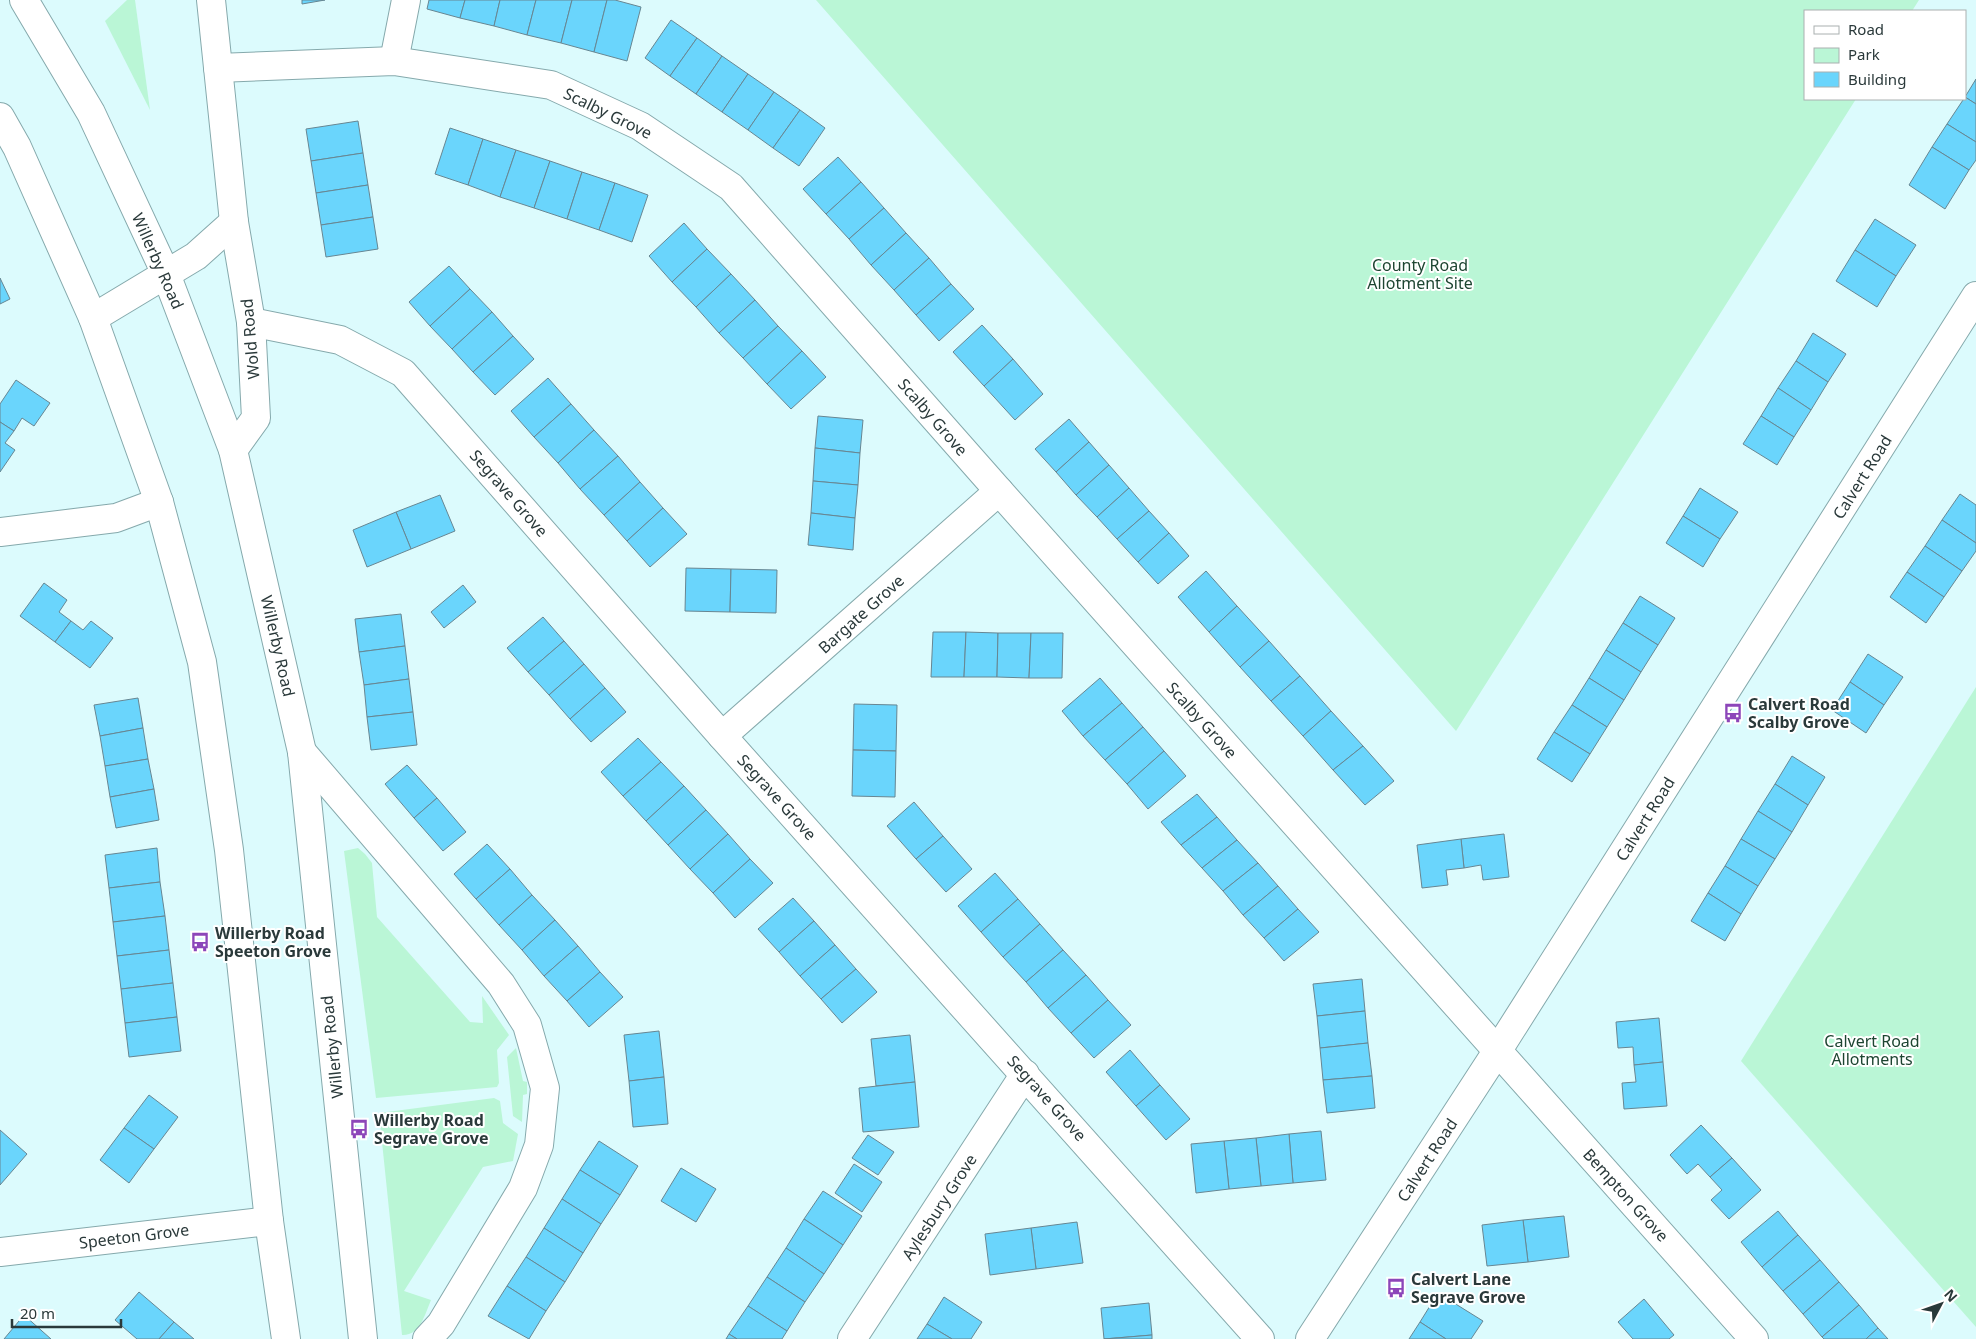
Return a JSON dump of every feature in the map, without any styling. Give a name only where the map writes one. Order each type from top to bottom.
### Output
[{"type":"street","name":"Willerby Road","points":[[24,0],[91,113],[166,274],[233,450],[302,752],[363,1339]]},
{"type":"street","name":"Wold Road","points":[[211,0],[234,222],[251,322],[256,418],[233,450]]},
{"type":"street","points":[[394,61],[406,0]]},
{"type":"street","name":"Scalby Grove","points":[[218,68],[394,61],[551,86],[640,126],[731,187],[999,491],[1498,1050]]},
{"type":"street","points":[[0,117],[17,147],[93,318],[159,502],[202,662],[229,850],[269,1221],[286,1339]]},
{"type":"street","points":[[93,318],[196,256],[234,222]]},
{"type":"street","name":"Calvert Road","points":[[1310,1339],[1498,1050],[1976,296]]},
{"type":"street","name":"Segrave Grove","points":[[251,322],[340,340],[403,373],[722,736],[1260,1339]]},
{"type":"street","name":"Bargate Grove","points":[[722,736],[999,491]]},
{"type":"street","points":[[0,532],[116,518],[159,502]]},
{"type":"street","points":[[302,752],[501,984],[528,1025],[544,1088],[539,1145],[523,1188],[441,1324],[427,1339]]},
{"type":"street","name":"Bempton Grove","points":[[1498,1050],[1754,1339]]},
{"type":"street","name":"Aylesbury Grove","points":[[852,1339],[1025,1074]]},
{"type":"street","name":"Speeton Grove","points":[[0,1252],[269,1221]]},
{"type":"green space","points":[[127,0],[135,0],[150,110],[105,21]]},
{"type":"green space","name":"County Road Allotment Site","points":[[816,0],[1919,0],[1913,10],[1804,10],[1804,100],[1855,100],[1456,731]]},
{"type":"green space","name":"Calvert Road Allotments","points":[[1976,687],[1976,1327],[1741,1061]]},
{"type":"green space","points":[[358,848],[372,863],[377,917],[470,1022],[483,1023],[482,996],[509,1035],[497,1050],[499,1083],[497,1087],[376,1098],[344,851]]},
{"type":"green space","points":[[516,1048],[523,1081],[527,1082],[527,1094],[523,1095],[522,1122],[513,1116],[507,1057]]},
{"type":"green space","points":[[494,1098],[500,1101],[503,1123],[518,1134],[513,1161],[483,1167],[404,1291],[431,1300],[418,1328],[413,1332],[402,1335],[379,1113]]},
{"type":"building","points":[[302,0],[325,0],[302,4]]},
{"type":"building","points":[[429,0],[465,0],[460,18],[427,9]]},
{"type":"building","points":[[465,0],[500,0],[494,26],[460,18]]},
{"type":"building","points":[[500,0],[536,0],[527,35],[494,26]]},
{"type":"building","points":[[536,0],[572,0],[561,43],[527,35]]},
{"type":"building","points":[[572,0],[607,0],[594,52],[561,43]]},
{"type":"building","points":[[607,0],[615,0],[641,7],[627,61],[594,52]]},
{"type":"building","points":[[671,20],[697,38],[670,76],[645,58]]},
{"type":"building","points":[[697,38],[722,56],[696,94],[670,76]]},
{"type":"building","points":[[722,56],[748,74],[722,112],[696,94]]},
{"type":"building","points":[[748,74],[774,92],[748,130],[722,112]]},
{"type":"building","points":[[1976,79],[1976,104],[1966,98]]},
{"type":"building","points":[[774,92],[800,110],[773,148],[748,130]]},
{"type":"building","points":[[1966,98],[1976,104],[1976,142],[1947,124]]},
{"type":"building","points":[[800,110],[825,128],[799,166],[773,148]]},
{"type":"building","points":[[358,121],[363,153],[311,161],[306,129]]},
{"type":"building","points":[[1947,124],[1976,142],[1976,160],[1969,170],[1932,147]]},
{"type":"building","points":[[450,128],[483,139],[468,185],[435,174]]},
{"type":"building","points":[[483,139],[516,150],[500,197],[468,185]]},
{"type":"building","points":[[1932,147],[1969,170],[1945,209],[1909,185]]},
{"type":"building","points":[[516,150],[550,161],[534,208],[500,197]]},
{"type":"building","points":[[363,153],[368,185],[316,193],[311,161]]},
{"type":"building","points":[[838,157],[861,182],[826,214],[803,189]]},
{"type":"building","points":[[550,161],[582,172],[567,219],[534,208]]},
{"type":"building","points":[[582,172],[615,183],[599,230],[567,219]]},
{"type":"building","points":[[861,182],[884,208],[849,239],[826,214]]},
{"type":"building","points":[[615,183],[648,195],[632,242],[599,230]]},
{"type":"building","points":[[368,185],[373,217],[321,225],[316,193]]},
{"type":"building","points":[[884,208],[906,233],[871,265],[849,239]]},
{"type":"building","points":[[373,217],[378,249],[326,257],[321,225]]},
{"type":"building","points":[[1875,219],[1916,245],[1896,276],[1855,250]]},
{"type":"building","points":[[684,223],[707,249],[672,282],[649,256]]},
{"type":"building","points":[[906,233],[929,258],[894,290],[871,265]]},
{"type":"building","points":[[707,249],[731,274],[696,307],[672,282]]},
{"type":"building","points":[[1855,250],[1896,276],[1877,307],[1836,281]]},
{"type":"building","points":[[929,258],[951,284],[916,315],[894,290]]},
{"type":"building","points":[[449,266],[470,289],[430,326],[409,302]]},
{"type":"building","points":[[731,274],[755,300],[719,333],[696,307]]},
{"type":"building","points":[[0,278],[10,299],[0,304]]},
{"type":"building","points":[[951,284],[974,309],[939,341],[916,315]]},
{"type":"building","points":[[470,289],[492,312],[452,349],[430,326]]},
{"type":"building","points":[[755,300],[778,326],[743,358],[719,333]]},
{"type":"building","points":[[492,312],[513,336],[473,372],[452,349]]},
{"type":"building","points":[[982,325],[1013,359],[984,386],[953,352]]},
{"type":"building","points":[[778,326],[802,351],[767,384],[743,358]]},
{"type":"building","points":[[1813,333],[1846,354],[1828,382],[1796,361]]},
{"type":"building","points":[[513,336],[534,359],[495,395],[473,372]]},
{"type":"building","points":[[802,351],[826,377],[791,409],[767,384]]},
{"type":"building","points":[[1013,359],[1043,394],[1015,420],[984,386]]},
{"type":"building","points":[[1796,361],[1828,382],[1811,410],[1778,388]]},
{"type":"building","points":[[548,378],[571,404],[534,437],[511,411]]},
{"type":"building","points":[[16,380],[50,403],[34,426],[22,418],[14,431],[0,422],[0,404]]},
{"type":"building","points":[[1778,388],[1811,410],[1794,437],[1761,416]]},
{"type":"building","points":[[571,404],[594,430],[558,463],[534,437]]},
{"type":"building","points":[[818,416],[863,420],[860,453],[815,448]]},
{"type":"building","points":[[1761,416],[1794,437],[1777,465],[1743,444]]},
{"type":"building","points":[[1069,419],[1089,442],[1056,472],[1035,449]]},
{"type":"building","points":[[0,422],[14,431],[5,443],[15,450],[0,472]]},
{"type":"building","points":[[594,430],[618,456],[580,489],[558,463]]},
{"type":"building","points":[[1089,442],[1109,465],[1076,495],[1056,472]]},
{"type":"building","points":[[815,448],[860,453],[858,485],[813,481]]},
{"type":"building","points":[[618,456],[640,482],[604,515],[580,489]]},
{"type":"building","points":[[1109,465],[1129,488],[1097,517],[1076,495]]},
{"type":"building","points":[[813,481],[858,485],[855,518],[811,513]]},
{"type":"building","points":[[640,482],[663,508],[627,541],[604,515]]},
{"type":"building","points":[[1129,488],[1149,511],[1117,539],[1097,517]]},
{"type":"building","points":[[1700,488],[1738,512],[1720,539],[1683,516]]},
{"type":"building","points":[[1960,494],[1976,505],[1976,543],[1942,520]]},
{"type":"building","points":[[440,495],[455,531],[411,549],[396,512]]},
{"type":"building","points":[[663,508],[687,534],[650,567],[627,541]]},
{"type":"building","points":[[1149,511],[1169,533],[1138,562],[1117,539]]},
{"type":"building","points":[[396,512],[411,549],[367,567],[353,530]]},
{"type":"building","points":[[811,513],[855,518],[853,550],[808,545]]},
{"type":"building","points":[[1683,516],[1720,539],[1703,567],[1666,543]]},
{"type":"building","points":[[1942,520],[1976,543],[1976,551],[1962,571],[1925,546]]},
{"type":"building","points":[[1169,533],[1189,556],[1158,584],[1138,562]]},
{"type":"building","points":[[1925,546],[1962,571],[1944,597],[1907,572]]},
{"type":"building","points":[[686,568],[731,569],[730,612],[685,611]]},
{"type":"building","points":[[731,569],[777,570],[776,613],[730,612]]},
{"type":"building","points":[[1206,571],[1237,606],[1209,632],[1178,597]]},
{"type":"building","points":[[1907,572],[1944,597],[1926,623],[1890,597]]},
{"type":"building","points":[[44,583],[67,600],[59,612],[71,621],[55,642],[20,616]]},
{"type":"building","points":[[463,585],[476,602],[444,628],[431,612]]},
{"type":"building","points":[[1640,596],[1675,618],[1658,645],[1623,623]]},
{"type":"building","points":[[1237,606],[1269,641],[1240,667],[1209,632]]},
{"type":"building","points":[[401,614],[405,646],[359,652],[355,619]]},
{"type":"building","points":[[543,617],[564,641],[528,672],[507,648]]},
{"type":"building","points":[[71,621],[83,630],[91,621],[113,638],[90,668],[55,642]]},
{"type":"building","points":[[1623,623],[1658,645],[1641,672],[1606,650]]},
{"type":"building","points":[[933,632],[966,632],[964,677],[931,677]]},
{"type":"building","points":[[966,632],[998,633],[997,677],[964,677]]},
{"type":"building","points":[[998,633],[1031,633],[1029,678],[997,677]]},
{"type":"building","points":[[1031,633],[1063,633],[1062,678],[1029,678]]},
{"type":"building","points":[[564,641],[584,664],[549,695],[528,672]]},
{"type":"building","points":[[1269,641],[1300,676],[1271,701],[1240,667]]},
{"type":"building","points":[[405,646],[409,679],[364,685],[359,652]]},
{"type":"building","points":[[1606,650],[1641,672],[1624,700],[1589,678]]},
{"type":"building","points":[[1868,654],[1903,677],[1884,705],[1850,682]]},
{"type":"building","points":[[584,664],[605,688],[570,719],[549,695]]},
{"type":"building","points":[[1300,676],[1331,711],[1303,736],[1271,701]]},
{"type":"building","points":[[1100,678],[1122,703],[1083,736],[1062,711]]},
{"type":"building","points":[[1589,678],[1624,700],[1607,727],[1572,705]]},
{"type":"building","points":[[409,679],[413,712],[367,717],[364,685]]},
{"type":"building","points":[[1850,682],[1884,705],[1866,733],[1832,710]]},
{"type":"building","points":[[605,688],[626,712],[591,742],[570,719]]},
{"type":"building","points":[[138,698],[143,728],[100,736],[94,705]]},
{"type":"building","points":[[1122,703],[1143,727],[1105,760],[1083,736]]},
{"type":"building","points":[[854,704],[897,705],[896,751],[853,750]]},
{"type":"building","points":[[1572,705],[1607,727],[1590,754],[1554,732]]},
{"type":"building","points":[[1331,711],[1363,746],[1333,770],[1303,736]]},
{"type":"building","points":[[413,712],[417,745],[371,750],[367,717]]},
{"type":"building","points":[[1143,727],[1164,751],[1127,784],[1105,760]]},
{"type":"building","points":[[143,728],[148,759],[105,766],[100,736]]},
{"type":"building","points":[[1554,732],[1590,754],[1572,782],[1537,759]]},
{"type":"building","points":[[638,738],[661,762],[623,796],[601,772]]},
{"type":"building","points":[[1363,746],[1394,781],[1365,805],[1333,770]]},
{"type":"building","points":[[853,750],[896,751],[895,797],[852,796]]},
{"type":"building","points":[[1164,751],[1186,776],[1148,809],[1127,784]]},
{"type":"building","points":[[1792,756],[1825,777],[1808,805],[1775,784]]},
{"type":"building","points":[[148,759],[154,789],[110,797],[105,766]]},
{"type":"building","points":[[661,762],[684,786],[646,821],[623,796]]},
{"type":"building","points":[[407,765],[437,798],[414,818],[385,784]]},
{"type":"building","points":[[1775,784],[1808,805],[1792,832],[1758,811]]},
{"type":"building","points":[[684,786],[706,810],[668,845],[646,821]]},
{"type":"building","points":[[154,789],[159,820],[116,828],[110,797]]},
{"type":"building","points":[[1197,794],[1217,817],[1181,845],[1161,822]]},
{"type":"building","points":[[437,798],[466,832],[443,851],[414,818]]},
{"type":"building","points":[[914,802],[943,836],[916,859],[887,826]]},
{"type":"building","points":[[706,810],[728,834],[690,869],[668,845]]},
{"type":"building","points":[[1758,811],[1792,832],[1775,859],[1741,839]]},
{"type":"building","points":[[1217,817],[1237,840],[1202,868],[1181,845]]},
{"type":"building","points":[[728,834],[750,859],[713,893],[690,869]]},
{"type":"building","points":[[1504,834],[1509,877],[1483,880],[1481,865],[1464,868],[1461,839]]},
{"type":"building","points":[[943,836],[972,869],[946,892],[916,859]]},
{"type":"building","points":[[1461,839],[1464,868],[1446,870],[1448,885],[1422,888],[1417,845]]},
{"type":"building","points":[[1741,839],[1775,859],[1758,886],[1725,866]]},
{"type":"building","points":[[1237,840],[1258,863],[1223,891],[1202,868]]},
{"type":"building","points":[[487,844],[510,869],[476,899],[454,874]]},
{"type":"building","points":[[157,848],[160,882],[109,888],[105,855]]},
{"type":"building","points":[[750,859],[773,883],[735,918],[713,893]]},
{"type":"building","points":[[1258,863],[1278,886],[1243,915],[1223,891]]},
{"type":"building","points":[[1725,866],[1758,886],[1741,914],[1708,893]]},
{"type":"building","points":[[510,869],[532,895],[499,925],[476,899]]},
{"type":"building","points":[[995,873],[1018,899],[981,932],[958,906]]},
{"type":"building","points":[[160,882],[165,916],[113,922],[109,888]]},
{"type":"building","points":[[1278,886],[1298,909],[1264,938],[1243,915]]},
{"type":"building","points":[[1708,893],[1741,914],[1725,941],[1691,921]]},
{"type":"building","points":[[532,895],[555,920],[522,950],[499,925]]},
{"type":"building","points":[[793,898],[814,921],[779,952],[758,929]]},
{"type":"building","points":[[1018,899],[1040,924],[1003,957],[981,932]]},
{"type":"building","points":[[1298,909],[1319,932],[1284,961],[1264,938]]},
{"type":"building","points":[[165,916],[169,950],[117,956],[113,922]]},
{"type":"building","points":[[555,920],[578,946],[544,976],[522,950]]},
{"type":"building","points":[[814,921],[835,945],[800,976],[779,952]]},
{"type":"building","points":[[1040,924],[1063,950],[1026,982],[1003,957]]},
{"type":"building","points":[[835,945],[856,969],[821,999],[800,976]]},
{"type":"building","points":[[578,946],[600,972],[567,1001],[544,976]]},
{"type":"building","points":[[169,950],[173,983],[121,989],[117,956]]},
{"type":"building","points":[[1063,950],[1086,975],[1048,1008],[1026,982]]},
{"type":"building","points":[[856,969],[877,992],[842,1023],[821,999]]},
{"type":"building","points":[[600,972],[623,997],[589,1027],[567,1001]]},
{"type":"building","points":[[1086,975],[1108,1000],[1071,1033],[1048,1008]]},
{"type":"building","points":[[1362,979],[1365,1011],[1317,1016],[1313,984]]},
{"type":"building","points":[[173,983],[177,1017],[125,1023],[121,989]]},
{"type":"building","points":[[1108,1000],[1131,1025],[1094,1058],[1071,1033]]},
{"type":"building","points":[[1365,1011],[1368,1043],[1320,1048],[1317,1016]]},
{"type":"building","points":[[177,1017],[181,1051],[129,1057],[125,1023]]},
{"type":"building","points":[[1659,1018],[1663,1062],[1634,1065],[1633,1047],[1618,1048],[1616,1022]]},
{"type":"building","points":[[659,1031],[664,1077],[629,1081],[624,1035]]},
{"type":"building","points":[[910,1035],[915,1082],[876,1086],[871,1039]]},
{"type":"building","points":[[1368,1043],[1372,1076],[1323,1080],[1320,1048]]},
{"type":"building","points":[[1130,1050],[1160,1085],[1136,1106],[1106,1072]]},
{"type":"building","points":[[1663,1062],[1667,1106],[1624,1109],[1622,1083],[1636,1082],[1634,1065]]},
{"type":"building","points":[[1372,1076],[1375,1108],[1327,1113],[1323,1080]]},
{"type":"building","points":[[664,1077],[668,1124],[633,1127],[629,1081]]},
{"type":"building","points":[[915,1082],[919,1127],[863,1132],[859,1088]]},
{"type":"building","points":[[1160,1085],[1190,1119],[1166,1140],[1136,1106]]},
{"type":"building","points":[[149,1095],[178,1117],[154,1149],[124,1128]]},
{"type":"building","points":[[1701,1125],[1732,1158],[1710,1177],[1698,1164],[1687,1174],[1670,1155]]},
{"type":"building","points":[[124,1128],[154,1149],[129,1183],[100,1160]]},
{"type":"building","points":[[0,1130],[27,1154],[0,1185]]},
{"type":"building","points":[[1321,1131],[1326,1180],[1293,1183],[1289,1134]]},
{"type":"building","points":[[1289,1134],[1293,1183],[1261,1186],[1256,1138]]},
{"type":"building","points":[[868,1135],[894,1152],[878,1175],[852,1158]]},
{"type":"building","points":[[1256,1138],[1261,1186],[1229,1189],[1224,1141]]},
{"type":"building","points":[[599,1141],[638,1166],[620,1195],[580,1170]]},
{"type":"building","points":[[1224,1141],[1229,1189],[1196,1193],[1191,1144]]},
{"type":"building","points":[[1732,1158],[1761,1190],[1729,1219],[1711,1200],[1722,1190],[1710,1177]]},
{"type":"building","points":[[854,1164],[882,1182],[862,1212],[835,1193]]},
{"type":"building","points":[[681,1168],[716,1189],[696,1222],[661,1201]]},
{"type":"building","points":[[580,1170],[620,1195],[601,1224],[562,1199]]},
{"type":"building","points":[[823,1191],[862,1216],[843,1245],[804,1219]]},
{"type":"building","points":[[562,1199],[601,1224],[583,1253],[544,1228]]},
{"type":"building","points":[[1778,1211],[1798,1235],[1762,1267],[1741,1242]]},
{"type":"building","points":[[1564,1216],[1569,1257],[1528,1262],[1523,1220]]},
{"type":"building","points":[[804,1219],[843,1245],[824,1274],[786,1248]]},
{"type":"building","points":[[1523,1220],[1528,1262],[1487,1266],[1482,1225]]},
{"type":"building","points":[[1077,1222],[1083,1263],[1036,1269],[1031,1228]]},
{"type":"building","points":[[544,1228],[583,1253],[565,1282],[526,1257]]},
{"type":"building","points":[[1031,1228],[1036,1269],[990,1275],[985,1234]]},
{"type":"building","points":[[1798,1235],[1820,1260],[1783,1291],[1762,1267]]},
{"type":"building","points":[[786,1248],[824,1274],[805,1302],[767,1277]]},
{"type":"building","points":[[526,1257],[565,1282],[546,1311],[507,1286]]},
{"type":"building","points":[[1820,1260],[1839,1282],[1803,1314],[1783,1291]]},
{"type":"building","points":[[767,1277],[805,1302],[787,1331],[748,1306]]},
{"type":"building","points":[[1839,1282],[1859,1305],[1822,1337],[1803,1314]]},
{"type":"building","points":[[507,1286],[546,1311],[529,1339],[488,1316]]},
{"type":"building","points":[[139,1292],[174,1322],[159,1339],[137,1339],[115,1320]]},
{"type":"building","points":[[1438,1293],[1483,1321],[1471,1339],[1446,1339],[1420,1322]]},
{"type":"building","points":[[944,1297],[982,1322],[971,1339],[952,1339],[927,1324]]},
{"type":"building","points":[[1644,1299],[1674,1335],[1669,1339],[1633,1339],[1618,1322]]},
{"type":"building","points":[[1149,1303],[1152,1335],[1104,1339],[1101,1308]]},
{"type":"building","points":[[1859,1305],[1878,1328],[1866,1339],[1824,1339],[1822,1337]]},
{"type":"building","points":[[748,1306],[787,1331],[782,1339],[737,1339],[729,1334]]},
{"type":"building","points":[[24,1315],[51,1339],[4,1339]]},
{"type":"building","points":[[174,1322],[194,1339],[159,1339]]},
{"type":"building","points":[[1420,1322],[1446,1339],[1409,1339]]},
{"type":"building","points":[[927,1324],[952,1339],[917,1339]]},
{"type":"building","points":[[1878,1328],[1888,1339],[1866,1339]]},
{"type":"building","points":[[729,1334],[737,1339],[726,1339]]},
{"type":"building","points":[[1152,1335],[1152,1339],[1104,1339]]},
{"type":"place","name":"Calvert Road Scalby Grove","points":[[1733,713]]},
{"type":"place","name":"Willerby Road Speeton Grove","points":[[200,942]]},
{"type":"place","name":"Willerby Road Segrave Grove","points":[[359,1129]]},
{"type":"place","name":"Calvert Lane Segrave Grove","points":[[1396,1288]]}]
